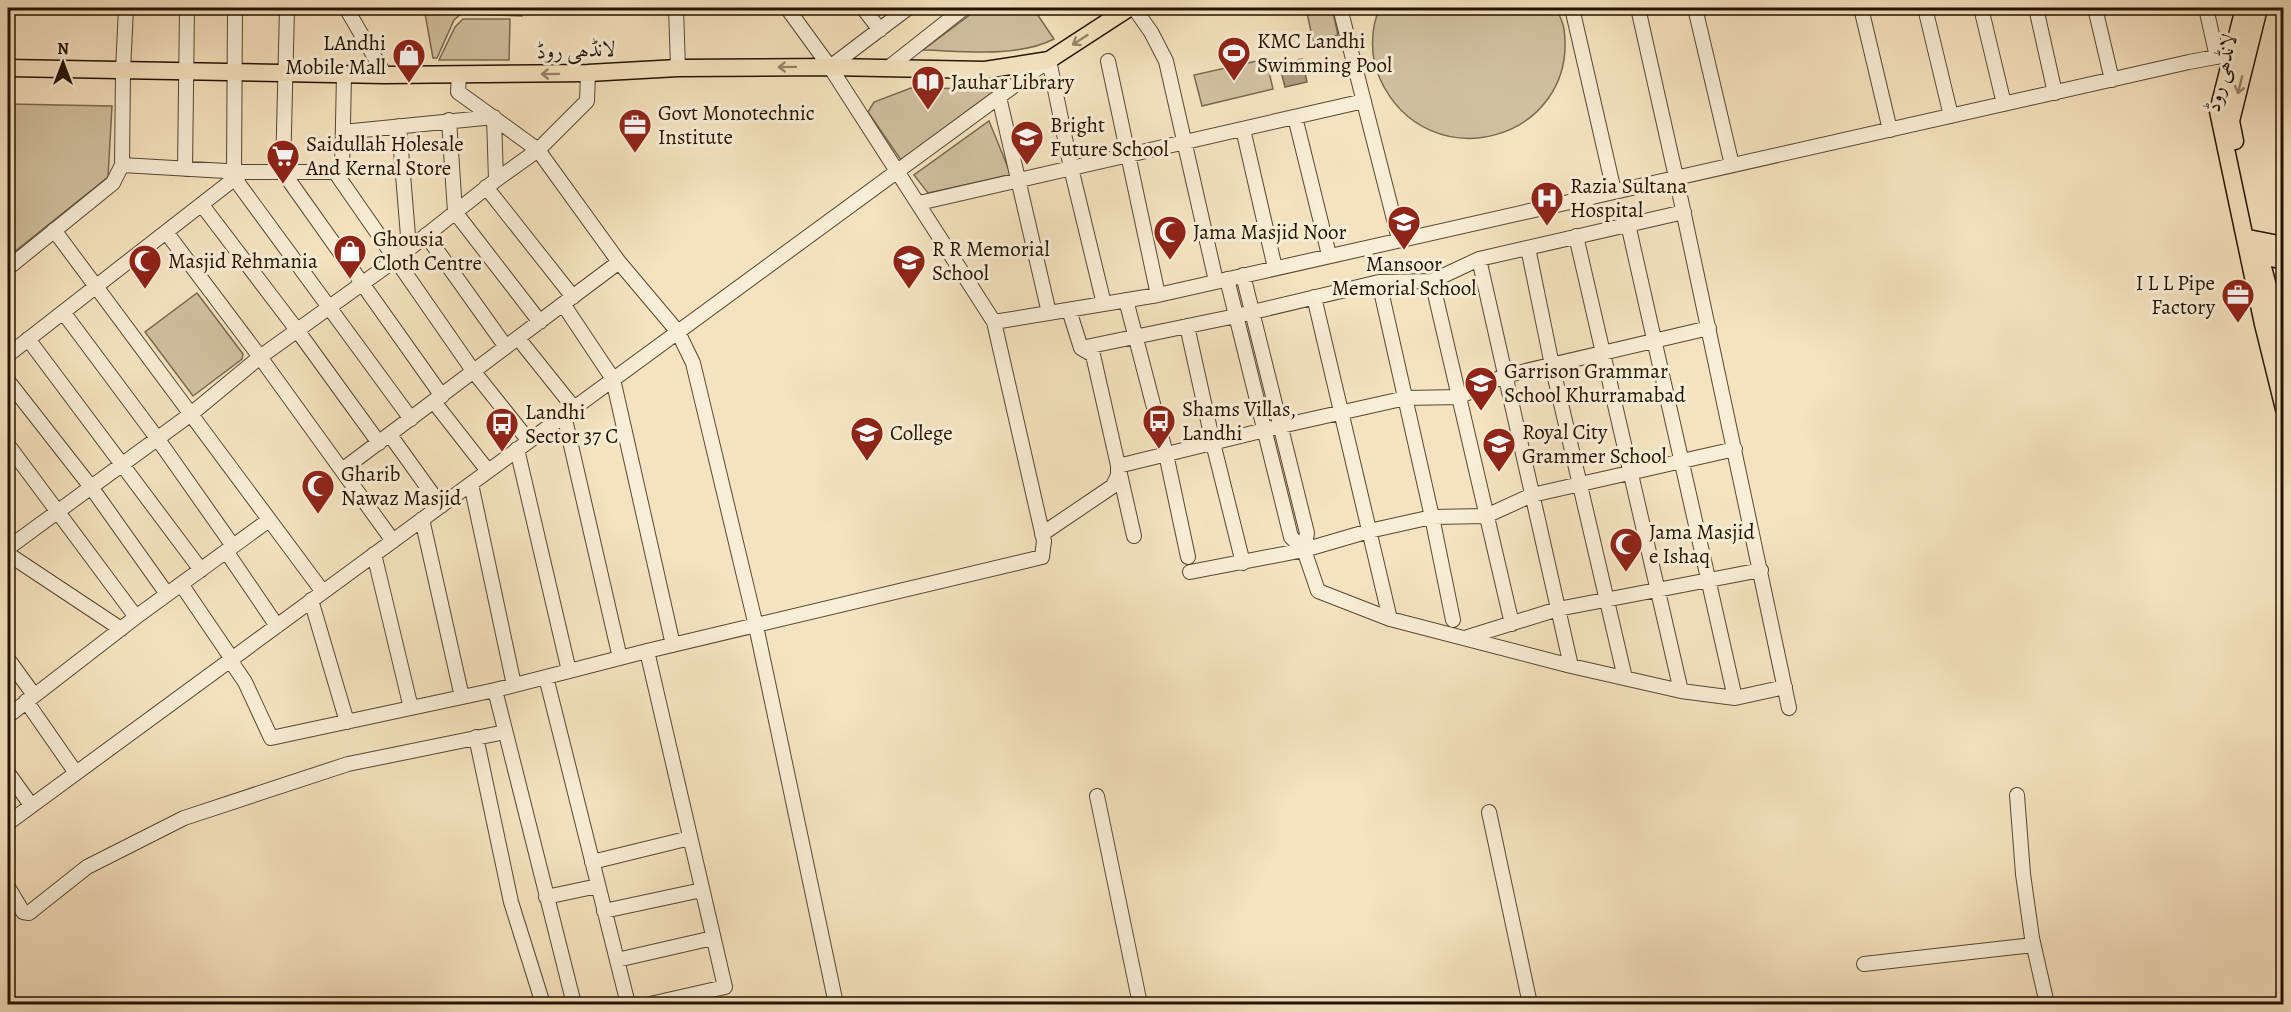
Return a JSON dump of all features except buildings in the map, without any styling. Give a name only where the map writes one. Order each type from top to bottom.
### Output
[{"type":"main road","name":"لانڈھی روڈ","points":[[8,68],[385,75],[588,73],[678,68],[830,66],[985,70],[1049,60],[1129,8]]},
{"type":"main road","name":"لانڈھی روڈ","points":[[2244,8],[2218,111],[2251,246]]},
{"type":"main road","name":"لانڈھی روڈ","points":[[2232,56],[2259,8]]},
{"type":"main road","points":[[2251,246],[2283,245]]},
{"type":"main road","points":[[2251,246],[2283,261]]},
{"type":"main road","points":[[2251,246],[2283,346]]},
{"type":"main road","points":[[2251,246],[2283,409]]},
{"type":"street","points":[[8,268],[113,183],[122,165],[126,8]]},
{"type":"street","points":[[185,169],[187,8]]},
{"type":"street","points":[[235,8],[234,72],[238,174],[411,419]]},
{"type":"street","points":[[287,8],[283,172],[488,471]]},
{"type":"street","points":[[346,8],[385,75]]},
{"type":"street","points":[[676,8],[678,68]]},
{"type":"street","points":[[181,584],[245,682],[271,738],[462,698],[647,651],[1042,557],[1044,542],[994,322],[830,66],[787,8]]},
{"type":"street","points":[[863,8],[880,30]]},
{"type":"street","points":[[830,66],[908,8]]},
{"type":"street","points":[[888,68],[964,8]]},
{"type":"street","points":[[1134,8],[1151,32],[1166,61],[1184,142],[1222,280],[1236,316],[1291,537],[1304,550],[1318,591],[1390,619],[1571,666],[1681,691],[1735,698],[1785,687]]},
{"type":"street","points":[[1340,8],[1399,239]]},
{"type":"street","points":[[1572,8],[1614,191]]},
{"type":"street","points":[[1638,8],[1684,212],[1789,708]]},
{"type":"street","points":[[1695,8],[1732,165]]},
{"type":"street","points":[[1861,8],[1890,130]]},
{"type":"street","points":[[1925,8],[1951,116]]},
{"type":"street","points":[[1981,8],[2004,104]]},
{"type":"street","points":[[2036,8],[2055,93]]},
{"type":"street","points":[[2095,8],[2112,80]]},
{"type":"street","points":[[994,322],[1158,295],[2004,104],[2232,56],[2206,8]]},
{"type":"street","points":[[8,823],[1049,60],[1071,168],[1104,304]]},
{"type":"street","points":[[1107,61],[1158,295]]},
{"type":"street","points":[[8,548],[191,414],[260,357],[395,260],[491,183],[538,150],[587,101],[588,73]]},
{"type":"street","points":[[122,165],[238,174],[342,172],[344,74]]},
{"type":"street","points":[[459,75],[458,92],[538,150],[619,262],[678,332],[693,363],[756,626],[836,1005]]},
{"type":"street","points":[[999,97],[1049,314]]},
{"type":"street","points":[[919,203],[1019,182],[1364,101]]},
{"type":"street","points":[[343,132],[494,117]]},
{"type":"street","points":[[494,117],[491,183],[568,301],[613,379],[673,645]]},
{"type":"street","points":[[1295,117],[1329,255]]},
{"type":"street","points":[[448,120],[455,212],[540,322]]},
{"type":"street","points":[[399,126],[409,248]]},
{"type":"street","points":[[1243,129],[1275,268]]},
{"type":"street","points":[[334,172],[523,445],[569,671]]},
{"type":"street","points":[[8,355],[202,205],[238,174]]},
{"type":"street","points":[[202,205],[297,330],[441,506]]},
{"type":"street","points":[[1081,348],[1236,316],[1379,282],[1432,280],[1479,259],[1684,212]]},
{"type":"street","points":[[1628,224],[1735,698]]},
{"type":"street","points":[[54,230],[269,520],[317,596],[347,722]]},
{"type":"street","points":[[166,232],[393,541]]},
{"type":"street","points":[[426,235],[506,347]]},
{"type":"street","points":[[1576,236],[1681,691]]},
{"type":"street","points":[[1528,248],[1552,365],[1625,678]]},
{"type":"street","points":[[1479,259],[1571,666]]},
{"type":"street","points":[[342,470],[619,262]]},
{"type":"street","points":[[1243,275],[1307,533],[1304,550]]},
{"type":"street","points":[[1432,280],[1512,624]]},
{"type":"street","points":[[1379,282],[1453,620]]},
{"type":"street","points":[[1314,297],[1390,619]]},
{"type":"street","points":[[1126,300],[1166,454],[1188,557]]},
{"type":"street","points":[[1069,310],[1081,348],[1093,355],[1134,536]]},
{"type":"street","points":[[63,312],[157,438],[230,549],[277,626]]},
{"type":"street","points":[[1187,326],[1243,563]]},
{"type":"street","points":[[1118,466],[1406,398],[1459,397],[1504,376],[1709,328]]},
{"type":"street","points":[[518,338],[569,411],[620,658]]},
{"type":"street","points":[[28,339],[201,570]]},
{"type":"street","points":[[8,381],[91,487],[167,594]]},
{"type":"street","points":[[8,445],[136,617]]},
{"type":"street","points":[[1190,572],[1304,550],[1369,531],[1432,517],[1486,516],[1532,495],[1735,449]]},
{"type":"street","points":[[1042,534],[1113,486],[1118,474],[1118,466]]},
{"type":"street","points":[[471,484],[513,685]]},
{"type":"street","points":[[422,519],[462,698]]},
{"type":"street","points":[[8,716],[136,617],[269,520]]},
{"type":"street","points":[[8,554],[121,629]]},
{"type":"street","points":[[374,554],[411,708]]},
{"type":"street","points":[[1466,638],[1558,609],[1761,570]]},
{"type":"street","points":[[647,651],[725,987],[650,1005]]},
{"type":"street","points":[[8,659],[76,773]]},
{"type":"street","points":[[546,677],[628,1005]]},
{"type":"street","points":[[495,690],[574,1005]]},
{"type":"street","points":[[8,887],[23,912],[29,913],[87,867],[184,818],[348,764],[505,732]]},
{"type":"street","points":[[476,737],[511,902],[543,1005]]},
{"type":"street","points":[[8,773],[31,806]]},
{"type":"street","points":[[2018,795],[2023,874],[2034,945],[2047,1005]]},
{"type":"street","points":[[1097,796],[1140,1005]]},
{"type":"street","points":[[1489,812],[1530,1005]]},
{"type":"street","points":[[592,862],[690,838]]},
{"type":"street","points":[[546,897],[598,886]]},
{"type":"street","points":[[604,911],[702,890]]},
{"type":"street","points":[[616,960],[713,938]]},
{"type":"street","points":[[1864,964],[2034,945]]},
{"type":"shaded area","points":[[424,8],[522,8],[522,16],[461,14],[454,20],[437,58],[433,58]]},
{"type":"shaded area","points":[[979,8],[1033,8],[1054,39],[1024,49],[1007,51],[923,50]]},
{"type":"shaded area","points":[[1306,8],[1332,8],[1338,35],[1313,41]]},
{"type":"shaded area","points":[[1380,8],[1556,8],[1564,29],[1562,67],[1548,98],[1525,121],[1496,135],[1463,138],[1431,131],[1402,111],[1380,79],[1374,62],[1372,43],[1374,25]]},
{"type":"shaded area","points":[[463,19],[510,19],[509,60],[439,60],[455,27]]},
{"type":"shaded area","name":"KMC Landhi Swimming Pool","points":[[1266,59],[1273,89],[1202,106],[1194,75]]},
{"type":"shaded area","points":[[1302,59],[1307,82],[1285,87],[1279,64]]},
{"type":"shaded area","points":[[911,88],[997,89],[901,160],[868,112],[874,102]]},
{"type":"shaded area","points":[[8,104],[112,106],[108,177],[8,257]]},
{"type":"shaded area","points":[[989,121],[1011,175],[928,193],[914,175]]},
{"type":"shaded area","points":[[197,293],[243,354],[242,359],[193,396],[145,332]]},
{"type":"place","name":"KMC Landhi Swimming Pool","points":[[1234,82]]},
{"type":"place","name":"LAndhi Mobile Mall","points":[[409,84]]},
{"type":"place","name":"Jauhar Library","points":[[928,111]]},
{"type":"place","name":"Govt Monotechnic Institute","points":[[635,154]]},
{"type":"place","name":"Bright Future School","points":[[1027,166]]},
{"type":"place","name":"Saidullah Holesale And Kernal Store","points":[[283,185]]},
{"type":"place","name":"Razia Sultana Hospital","points":[[1547,227]]},
{"type":"place","name":"Mansoor Memorial School","points":[[1404,251]]},
{"type":"place","name":"Jama Masjid Noor","points":[[1170,261]]},
{"type":"place","name":"Ghousia Cloth Centre","points":[[350,280]]},
{"type":"place","name":"Masjid Rehmania","points":[[145,290]]},
{"type":"place","name":"R R Memorial School","points":[[909,290]]},
{"type":"place","name":"I L L Pipe Factory","points":[[2238,324]]},
{"type":"place","name":"Garrison Grammar School Khurramabad","points":[[1481,412]]},
{"type":"place","name":"Shams Villas, Landhi","points":[[1159,450]]},
{"type":"place","name":"Landhi Sector 37 C","points":[[502,453]]},
{"type":"place","name":"College","points":[[867,462]]},
{"type":"place","name":"Royal City Grammer School","points":[[1499,473]]},
{"type":"place","name":"Gharib Nawaz Masjid","points":[[318,515]]},
{"type":"place","name":"Jama Masjid e Ishaq","points":[[1626,573]]}]
